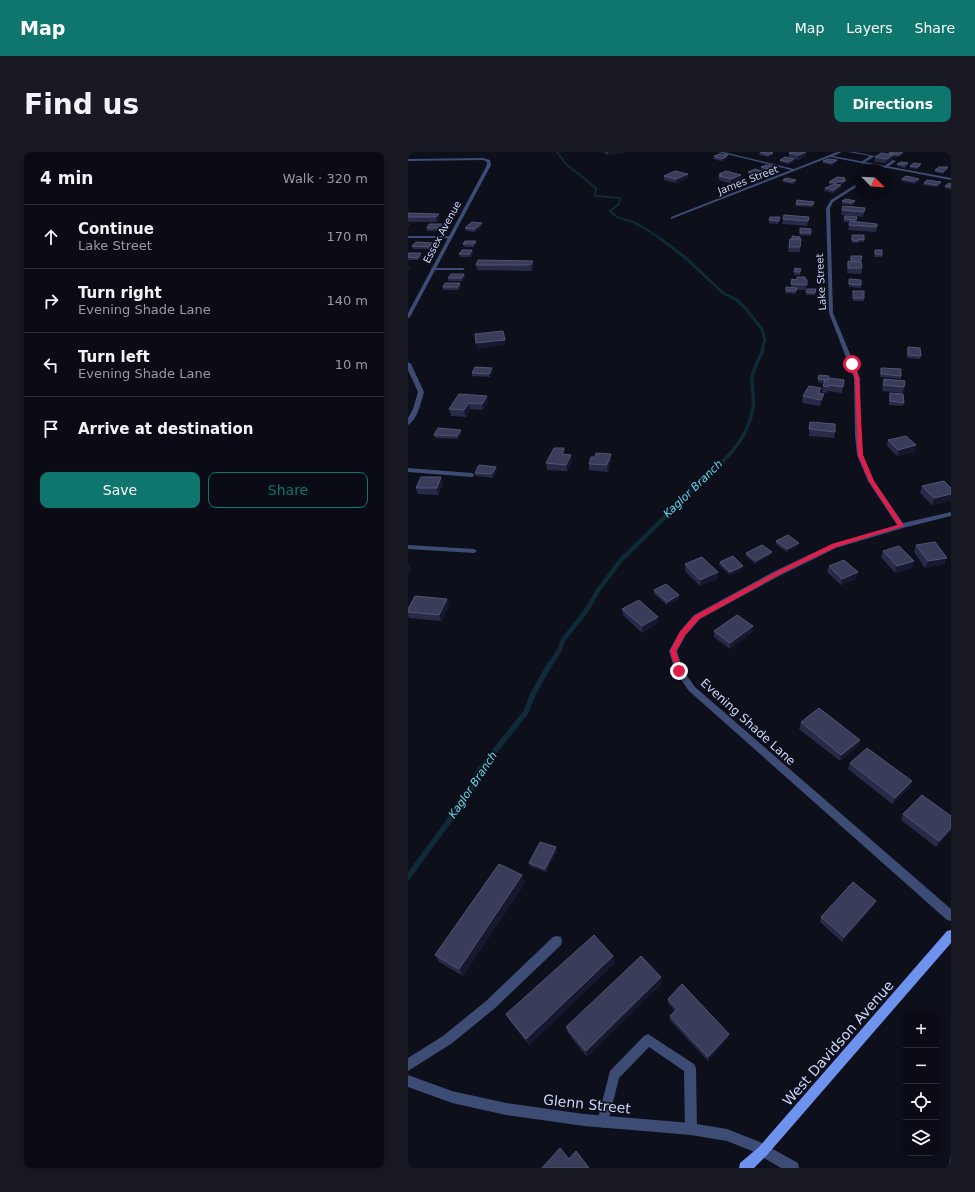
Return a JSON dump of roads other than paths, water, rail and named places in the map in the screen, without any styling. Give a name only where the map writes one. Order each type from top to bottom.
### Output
[{"type":"street","points":[[720,152],[795,170]]},
{"type":"street","name":"James Street","points":[[672,218],[840,152]]},
{"type":"street","points":[[850,152],[873,156],[862,163]]},
{"type":"street","points":[[830,156],[868,164]]},
{"type":"street","name":"Essex Avenue","points":[[408,160],[483,159],[489,161],[489,165],[449,237],[408,317]]},
{"type":"street","points":[[889,164],[894,161]]},
{"type":"street","points":[[891,168],[951,179]]},
{"type":"street","name":"Lake Street","points":[[855,186],[832,201],[828,208],[831,313],[857,378],[860,455],[871,481],[902,526]]},
{"type":"street","points":[[408,237],[449,237]]},
{"type":"street","points":[[433,269],[464,269]]},
{"type":"street","points":[[408,364],[421,392],[416,409],[408,423]]},
{"type":"street","points":[[408,470],[472,475]]},
{"type":"street","name":"Evening Shade Lane","points":[[951,514],[902,526],[834,546],[726,600],[697,617],[683,633],[673,651],[679,671],[692,689],[951,916]]},
{"type":"street","points":[[408,547],[474,551]]},
{"type":"street","name":"West Davidson Avenue","points":[[745,1168],[763,1151],[951,935]]},
{"type":"street","points":[[408,1065],[447,1040],[490,1005],[557,941]]},
{"type":"street","points":[[603,1122],[614,1075],[648,1040],[690,1068],[691,1130]]},
{"type":"street","name":"Glenn Street","points":[[408,1081],[452,1097],[506,1109],[603,1122],[691,1130],[727,1135],[756,1146],[793,1168]]},
{"type":"waterway","name":"Kaglor Branch","points":[[557,152],[566,164],[596,188],[595,196],[620,198],[619,204],[610,211],[613,214],[619,218],[639,225],[662,240]]},
{"type":"waterway","name":"Kaglor Branch","points":[[661,239],[687,259],[723,293],[737,300],[746,309],[762,329],[765,340],[762,350]]},
{"type":"waterway","name":"Kaglor Branch","points":[[692,489],[730,454],[745,433],[753,408],[754,400],[752,377],[763,349]]},
{"type":"waterway","name":"Kaglor Branch","points":[[550,665],[560,649],[563,640],[586,611],[599,589],[621,560],[665,517],[671,508],[675,506],[692,489]]},
{"type":"waterway","name":"Kaglor Branch","points":[[408,877],[470,792],[479,771],[526,712],[533,694],[550,664]]}]
